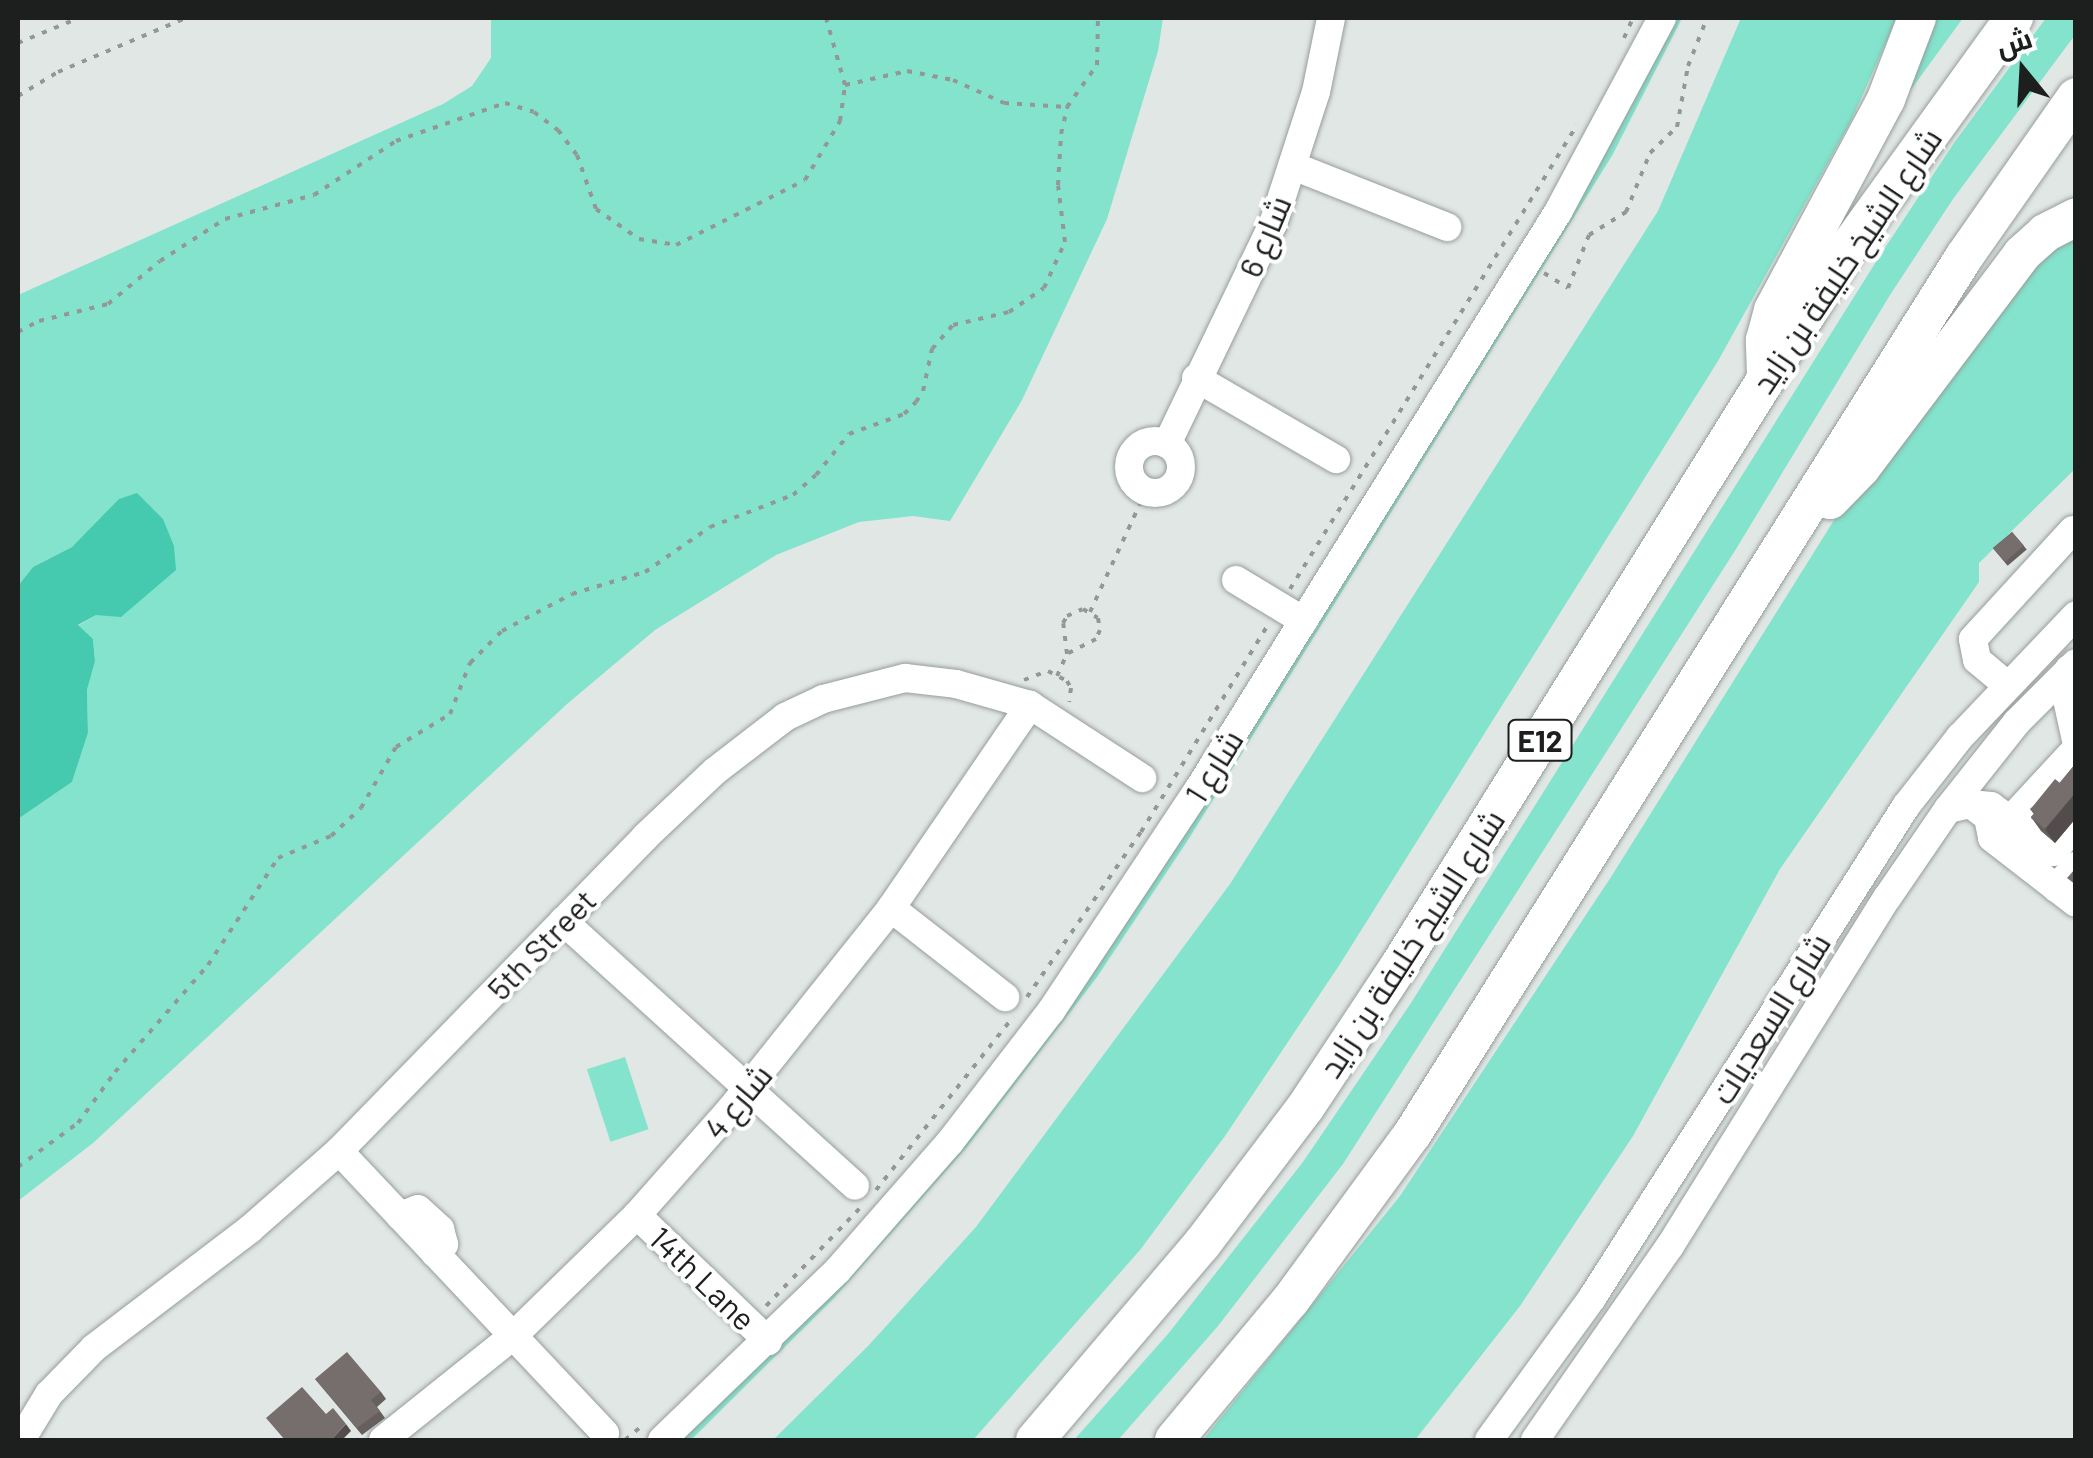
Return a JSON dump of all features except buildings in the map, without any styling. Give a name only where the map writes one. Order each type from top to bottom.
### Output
[{"type":"highway","points":[[1766,377],[1765,340],[1773,310],[1886,99],[1917,18]]},
{"type":"highway","name":"شارع الشيخ خليفة بن زايد","points":[[1035,1440],[1202,1244],[1324,1080],[1848,248],[2014,18]]},
{"type":"highway","points":[[1174,1440],[1290,1301],[1413,1133],[1964,257],[2076,96]]},
{"type":"highway","points":[[1794,530],[1861,468],[2022,254],[2045,233],[2076,217]]},
{"type":"street","name":"شارع 6","points":[[1146,492],[1163,492],[1177,482],[1182,465],[1167,444],[1273,224],[1316,92],[1330,18]]},
{"type":"street","name":"شارع 1","points":[[658,1427],[893,1208],[1041,1024],[1188,806],[1527,262],[1631,81],[1662,18]]},
{"type":"street","points":[[1294,166],[1447,227]]},
{"type":"street","points":[[1196,378],[1336,459]]},
{"type":"street","points":[[2007,685],[1977,660],[1972,644],[2008,586],[2073,530]]},
{"type":"street","points":[[1236,580],[1304,621]]},
{"type":"street","name":"شارع السعديات","points":[[1489,1440],[1592,1298],[1906,806],[2007,685],[2076,614]]},
{"type":"street","points":[[2072,666],[2064,686],[2076,740]]},
{"type":"street","name":"شارع السعديات","points":[[1535,1440],[1670,1246],[1887,898],[1959,806],[2017,722],[2072,666]]},
{"type":"street","name":"5th Street","points":[[20,1440],[49,1394],[106,1338],[250,1229],[338,1151],[563,920],[716,771],[784,717],[823,699],[905,678],[956,684],[1025,697],[1142,778]]},
{"type":"street","name":"شارع 4","points":[[383,1440],[513,1336],[638,1216],[746,1092],[892,908],[1025,697]]},
{"type":"street","points":[[2022,827],[2076,749]]},
{"type":"street","points":[[1959,806],[1991,806],[2053,852],[2063,820]]},
{"type":"street","points":[[1959,806],[1988,817],[1992,838],[2066,896],[2076,866]]},
{"type":"street","points":[[892,908],[1005,998]]},
{"type":"street","points":[[563,920],[746,1092],[855,1186]]},
{"type":"street","points":[[338,1151],[513,1336],[615,1437]]},
{"type":"street","name":"14th Lane","points":[[638,1216],[758,1332]]},
{"type":"path","points":[[18,43],[79,18]]},
{"type":"path","points":[[18,96],[58,72],[186,18]]},
{"type":"path","points":[[18,332],[39,322],[108,304],[160,261],[225,219],[314,194],[396,141],[505,104],[534,112],[558,130],[577,155],[596,209],[639,239],[676,245],[805,180],[840,121],[845,85],[826,18]]},
{"type":"path","points":[[18,1168],[78,1122],[115,1072],[208,964],[278,858],[332,836],[361,808],[396,747],[450,714],[470,663],[502,631],[572,594],[645,572],[710,527],[793,495],[816,475],[849,434],[904,414],[916,402],[923,392],[932,349],[953,325],[1009,312],[1044,288],[1065,242],[1058,166],[1067,106],[1097,65],[1098,18]]},
{"type":"path","points":[[1616,52],[1633,18]]},
{"type":"path","points":[[1501,250],[1568,288],[1589,235],[1626,212],[1650,153],[1677,128],[1688,66],[1707,18]]},
{"type":"path","points":[[845,85],[907,71],[953,80],[1004,103],[1067,106]]},
{"type":"path","points":[[758,1332],[1010,1022],[1141,832],[1584,113]]},
{"type":"path","points":[[1090,612],[1146,492]]},
{"type":"path","points":[[1056,676],[1066,654],[1063,632],[1067,616],[1074,610],[1090,612],[1098,618],[1096,639],[1066,654]]},
{"type":"path","points":[[1025,697],[1024,679],[1033,673],[1048,672],[1071,688],[1063,712]]},
{"type":"path","points":[[615,1437],[658,1427]]},
{"type":"shaded area","points":[[491,18],[1163,18],[1158,51],[1107,219],[1022,400],[950,521],[913,516],[859,522],[776,555],[655,630],[567,704],[93,1143],[18,1201],[18,819],[72,782],[88,733],[87,690],[95,660],[93,639],[78,626],[96,615],[94,528],[72,547],[33,567],[18,586],[18,295],[443,104],[472,86],[491,58]]},
{"type":"shaded area","points":[[1673,18],[1682,18],[1613,154],[1188,840],[1097,977],[967,1147],[834,1298],[691,1440],[675,1440],[948,1156],[1614,136]]},
{"type":"shaded area","points":[[1741,18],[1897,18],[1851,121],[1718,361],[1340,964],[1225,1136],[1140,1250],[973,1440],[773,1440],[869,1345],[976,1227],[1230,884],[1658,211]]},
{"type":"shaded area","points":[[1933,18],[1963,18],[1899,106]]},
{"type":"shaded area","points":[[2046,18],[2075,18],[2075,35],[1953,199],[1890,295],[1736,549],[1343,1164],[1218,1326],[1118,1440],[1074,1440],[1168,1334],[1303,1162],[1411,1003],[1879,257],[1954,143]]},
{"type":"shaded area","points":[[2075,224],[2075,469],[1979,563],[1979,582],[1780,869],[1633,1136],[1520,1306],[1415,1440],[1203,1440],[1400,1196],[1611,877],[1871,461],[1950,351]]},
{"type":"shaded area","points":[[137,493],[163,519],[174,546],[176,570],[121,617],[96,615],[78,625],[93,639],[95,661],[87,690],[88,733],[72,782],[18,819],[18,586],[33,567],[72,547],[119,499]]},
{"type":"shaded area","points":[[625,1057],[648,1129],[610,1142],[587,1069]]}]
